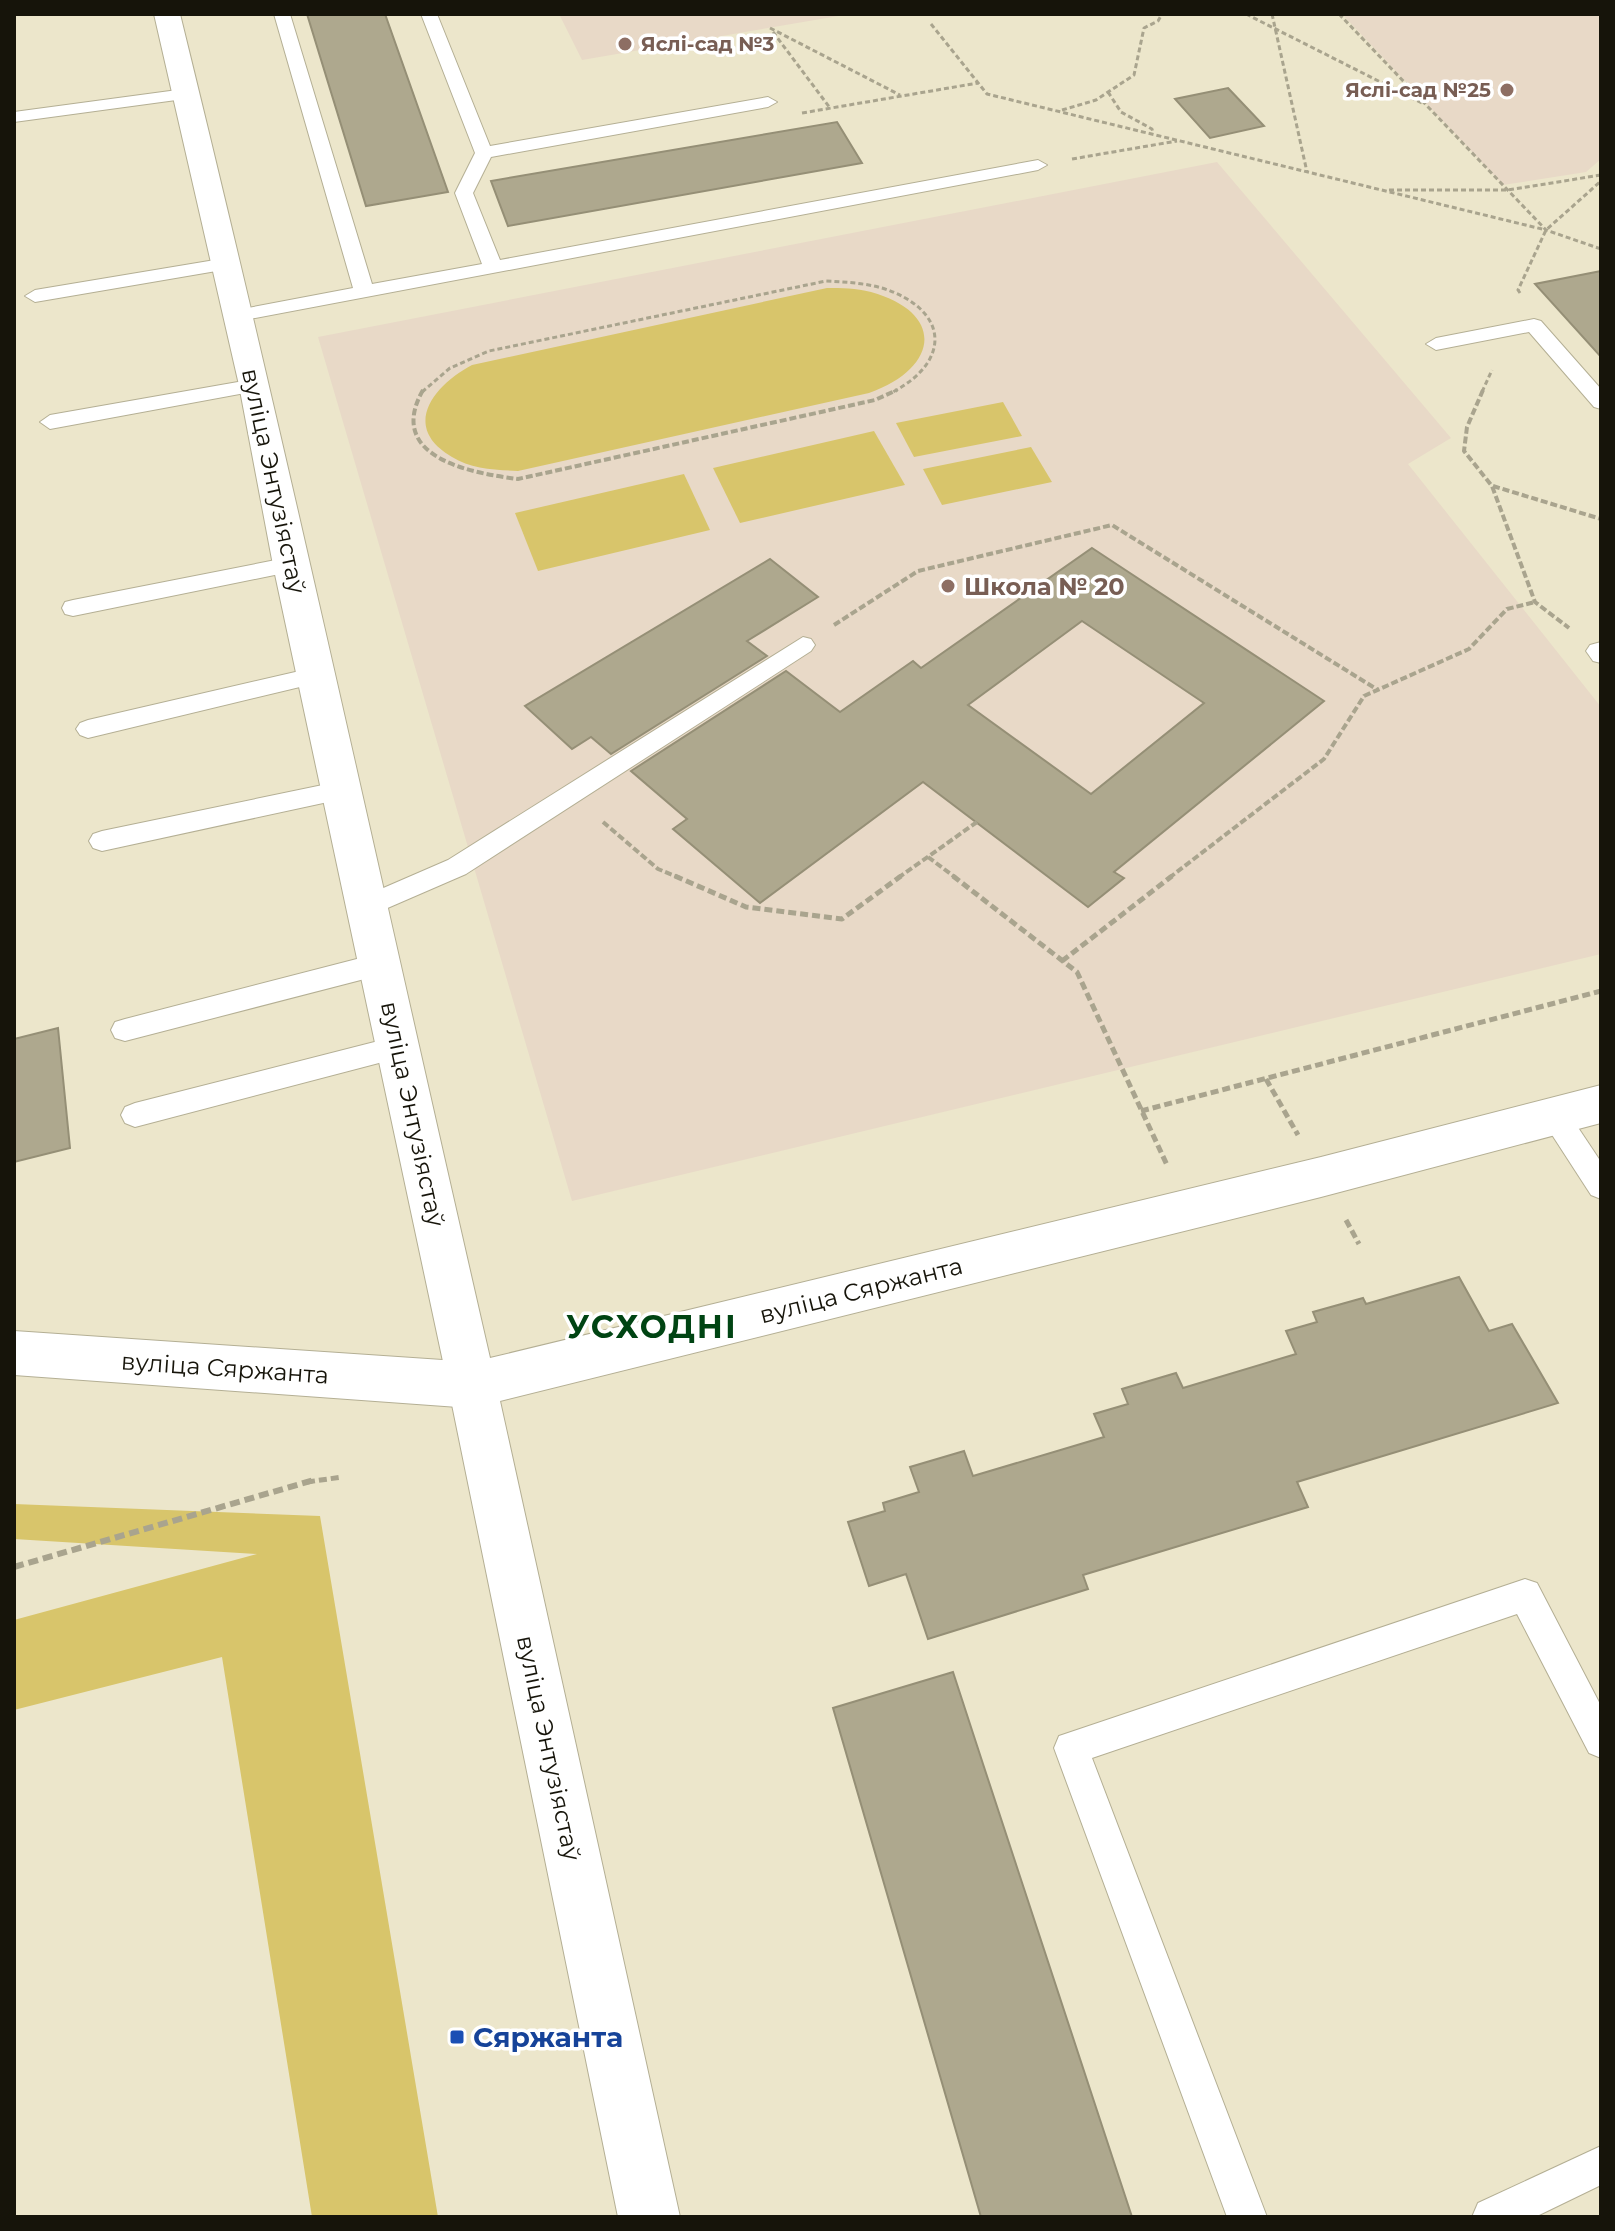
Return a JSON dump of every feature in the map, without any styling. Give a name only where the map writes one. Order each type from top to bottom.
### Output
[{"type":"main road","name":"вуліца Энтузіястаў","points":[[167,14],[255,385],[291,565],[472,1385],[649,2217]]},
{"type":"main road","name":"вуліца Сяржанта","points":[[14,1353],[472,1385],[1601,1104]]},
{"type":"lane","points":[[282,14],[364,291]]},
{"type":"lane","points":[[429,14],[484,153],[464,193],[493,267]]},
{"type":"lane","points":[[14,117],[185,94]]},
{"type":"lane","points":[[484,153],[768,102]]},
{"type":"lane","points":[[239,315],[1038,165]]},
{"type":"lane","points":[[35,296],[227,264]]},
{"type":"lane","points":[[1436,344],[1534,325],[1601,402]]},
{"type":"lane","points":[[50,422],[255,385]]},
{"type":"lane","points":[[73,608],[291,565]]},
{"type":"lane","points":[[367,906],[457,867],[803,645]]},
{"type":"lane","points":[[88,729],[317,675]]},
{"type":"lane","points":[[102,841],[342,790]]},
{"type":"lane","points":[[125,1030],[380,964]]},
{"type":"lane","points":[[135,1115],[398,1047]]},
{"type":"lane","points":[[1555,1116],[1601,1186]]},
{"type":"lane","points":[[1247,2217],[1071,1748],[1525,1595],[1601,1741]]},
{"type":"lane","points":[[1492,2217],[1601,2165]]},
{"type":"path","points":[[1061,110],[1096,100],[1134,75],[1144,28],[1158,21],[1162,14]]},
{"type":"path","points":[[1246,14],[1427,106]]},
{"type":"path","points":[[1272,14],[1307,172]]},
{"type":"path","points":[[1339,14],[1546,230]]},
{"type":"path","points":[[931,24],[987,94],[1546,230],[1601,249]]},
{"type":"path","points":[[830,108],[770,28],[901,96]]},
{"type":"path","points":[[1108,92],[1121,112],[1154,133]]},
{"type":"path","points":[[1038,165],[1182,140]]},
{"type":"path","points":[[1380,190],[1508,190],[1601,178]]},
{"type":"path","points":[[1518,290],[1546,230],[1601,178]]},
{"type":"path","points":[[826,281],[876,286],[897,294],[916,305],[929,319],[936,334],[936,350],[929,366],[917,380],[898,392],[875,400],[545,475],[490,479],[442,464],[415,435],[412,418],[416,401],[427,384],[444,370],[489,351],[826,281]]},
{"type":"path","points":[[1514,329],[1498,356],[1467,427],[1464,451],[1492,486],[1535,602],[1600,652]]},
{"type":"path","points":[[1492,486],[1601,519]]},
{"type":"path","points":[[803,645],[918,571],[1112,525],[1378,690]]},
{"type":"path","points":[[1062,961],[1324,759],[1364,696],[1469,649],[1507,609],[1535,602]]},
{"type":"path","points":[[571,794],[658,869],[746,907],[842,919],[977,822]]},
{"type":"path","points":[[928,857],[1077,972],[1188,1209]]},
{"type":"path","points":[[1141,1111],[1601,991]]},
{"type":"path","points":[[14,1567],[322,1478],[342,1477]]},
{"type":"shaded area","name":"Яслі-сад №3","points":[[559,14],[850,14],[582,60]]},
{"type":"shaded area","name":"Яслі-сад №25","points":[[1342,14],[1601,14],[1601,159],[1586,172],[1503,185]]},
{"type":"shaded area","name":"Школа № 20","points":[[1217,162],[1451,438],[1408,464],[1601,707],[1601,954],[572,1201],[318,337]]},
{"type":"shaded area","points":[[827,288],[871,292],[895,301],[912,313],[922,327],[924,341],[920,356],[909,370],[869,393],[518,471],[484,468],[459,461],[436,445],[428,433],[425,420],[435,395],[458,373],[472,365]]},
{"type":"shaded area","points":[[1003,402],[1022,436],[914,457],[896,423]]},
{"type":"shaded area","points":[[874,431],[905,485],[740,523],[713,468]]},
{"type":"shaded area","points":[[1031,447],[1052,482],[942,505],[923,469]]},
{"type":"shaded area","points":[[684,474],[710,530],[538,571],[515,513]]},
{"type":"shaded area","points":[[14,1504],[320,1516],[438,2217],[312,2217],[222,1657],[14,1710],[14,1620],[257,1554],[14,1539]]},
{"type":"building","points":[[307,14],[385,14],[448,192],[366,206]]},
{"type":"building","points":[[1228,88],[1264,126],[1210,138],[1175,99]]},
{"type":"building","points":[[837,122],[862,163],[508,226],[491,181]]},
{"type":"building","points":[[1601,271],[1601,357],[1535,284]]},
{"type":"building","points":[[1092,548],[1324,701],[1114,872],[1124,878],[1088,907],[923,782],[760,903],[673,829],[687,819],[631,771],[786,671],[840,712],[913,661],[921,668]],"holes":[[[1082,621],[1204,703],[1091,794],[968,705]]]},
{"type":"building","points":[[770,559],[818,597],[747,641],[767,656],[611,754],[591,737],[572,749],[525,706]]},
{"type":"building","points":[[58,1028],[70,1148],[14,1162],[14,1039]]},
{"type":"building","points":[[1459,1277],[1489,1331],[1512,1324],[1558,1403],[1297,1482],[1308,1507],[1083,1575],[1088,1589],[928,1639],[906,1574],[869,1586],[848,1522],[885,1511],[883,1503],[919,1492],[910,1467],[964,1451],[973,1476],[1104,1437],[1094,1414],[1128,1404],[1122,1389],[1176,1373],[1183,1388],[1296,1354],[1286,1331],[1317,1322],[1313,1312],[1363,1298],[1366,1304]]},
{"type":"building","points":[[953,1672],[1132,2217],[981,2217],[833,1708]]},
{"type":"place","name":"Яслі-сад №3","points":[[625,44]]},
{"type":"place","name":"Яслі-сад №25","points":[[1507,90]]},
{"type":"place","name":"Школа № 20","points":[[948,586]]},
{"type":"place","name":"Сяржанта","points":[[457,2037]]},
{"type":"district","name":"УСХОДНІ","points":[[652,1326]]}]
